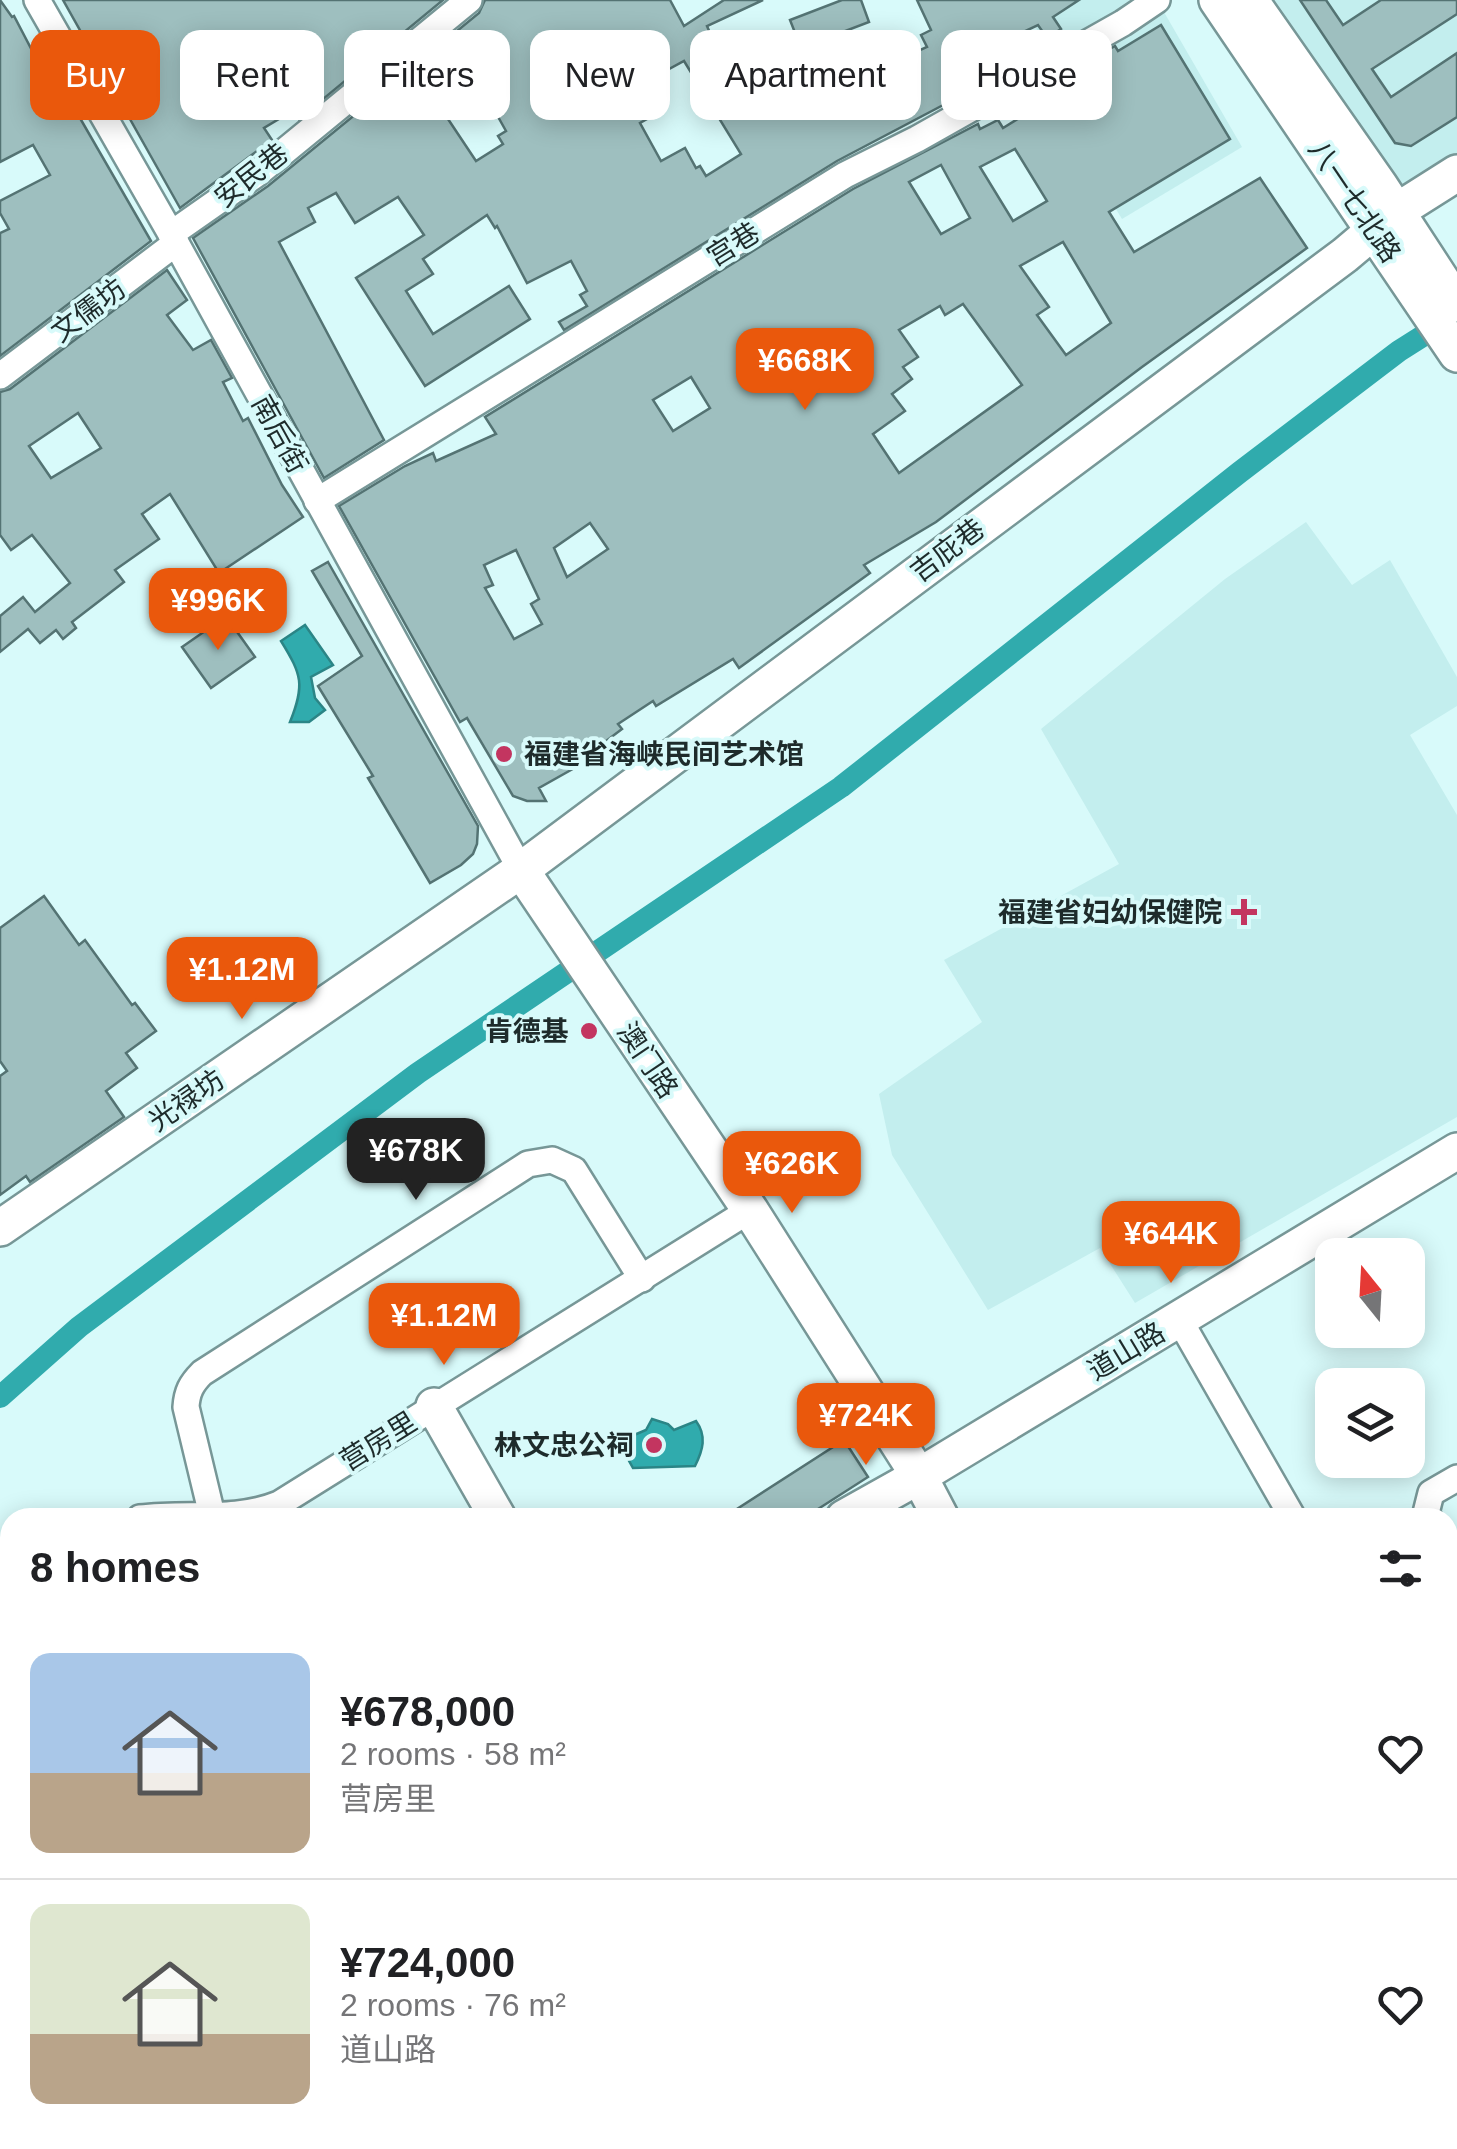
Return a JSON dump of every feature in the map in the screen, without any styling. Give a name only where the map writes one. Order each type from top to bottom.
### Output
[{"type":"street","name":"南后街","points":[[38,0],[520,870]]},
{"type":"street","name":"安民巷","points":[[173,239],[469,0]]},
{"type":"street","name":"宫巷","points":[[317,501],[845,174],[917,139],[1124,24],[1157,0]]},
{"type":"street","name":"八一七北路","points":[[1217,0],[1386,221]]},
{"type":"street","name":"八一七北路","points":[[1250,0],[1416,266],[1457,354]]},
{"type":"street","name":"吉庇巷","points":[[520,870],[1386,221],[1457,173]]},
{"type":"street","name":"文儒坊","points":[[0,376],[173,239]]},
{"type":"street","name":"八一七北路","points":[[1416,266],[1457,304]]},
{"type":"street","name":"澳门路","points":[[520,870],[750,1210],[920,1476],[936,1508]]},
{"type":"street","name":"光禄坊","points":[[0,1228],[520,870]]},
{"type":"street","name":"道山路","points":[[862,1508],[1457,1151]]},
{"type":"street","points":[[210,1508],[186,1407],[186,1394],[192,1383],[528,1164],[552,1160],[574,1170],[642,1279]]},
{"type":"street","name":"营房里","points":[[266,1508],[279,1504],[750,1210]]},
{"type":"street","points":[[1180,1319],[1287,1508]]},
{"type":"street","points":[[434,1406],[492,1508]]},
{"type":"street","points":[[1426,1508],[1431,1492],[1457,1478]]},
{"type":"shaded area","points":[[1019,0],[1157,0],[1242,147],[1122,219],[1087,162],[1108,120],[1112,120],[1132,74],[1112,40],[1112,30],[1037,30]]},
{"type":"shaded area","points":[[1270,0],[1457,0],[1457,156],[1401,192]]},
{"type":"shaded area","name":"福建省妇幼保健院","points":[[1306,522],[1352,585],[1390,560],[1457,677],[1457,706],[1410,735],[1457,815],[1457,1117],[1135,1303],[1100,1248],[988,1310],[892,1155],[879,1094],[982,1022],[944,960],[1119,864],[1041,729],[1225,579]]},
{"type":"water","points":[[305,625],[333,665],[311,677],[315,698],[325,710],[309,722],[290,722],[298,699],[299,680],[281,641]]},
{"type":"water","points":[[652,1419],[674,1430],[696,1421],[703,1443],[695,1466],[633,1468],[623,1450],[627,1438],[646,1430]]},
{"type":"building","points":[[0,0],[14,16],[30,47],[30,120],[81,120],[151,241],[0,356],[0,233],[9,229],[0,213],[0,201],[50,175],[33,145],[0,162]]},
{"type":"building","points":[[63,0],[443,0],[407,30],[344,30],[344,82],[324,98],[324,30],[180,30],[180,120],[277,120],[264,128],[272,140],[180,208],[130,120],[160,120],[160,30],[80,30]]},
{"type":"building","points":[[485,0],[670,0],[684,26],[724,0],[763,0],[707,26],[709,30],[690,30],[690,71],[684,61],[670,69],[670,30],[530,30],[530,120],[645,120],[640,123],[661,161],[685,148],[696,168],[700,166],[706,176],[741,154],[720,120],[915,120],[837,161],[564,330],[559,322],[587,306],[580,295],[587,291],[571,261],[527,283],[497,226],[487,215],[423,259],[433,274],[406,291],[433,334],[509,286],[530,319],[425,386],[356,278],[424,235],[398,197],[355,223],[336,193],[308,208],[315,222],[279,242],[384,440],[324,478],[193,238],[268,186],[348,120],[449,120],[476,161],[503,144],[498,136],[506,131],[500,120],[510,120],[510,30],[458,30],[479,13]]},
{"type":"building","points":[[842,0],[861,0],[869,22],[848,30],[794,30],[790,20]]},
{"type":"building","points":[[917,0],[1079,0],[1053,17],[1059,30],[1041,30],[1038,25],[1027,30],[941,30],[941,106],[921,117],[921,50],[927,47],[921,35],[931,30]]},
{"type":"building","points":[[1300,0],[1326,0],[1343,25],[1381,0],[1457,0],[1457,14],[1372,69],[1391,97],[1457,53],[1457,117],[1411,146],[1395,143]]},
{"type":"building","points":[[1161,25],[1230,139],[1109,212],[1134,252],[1260,178],[1307,248],[936,522],[864,565],[870,573],[739,668],[733,659],[656,706],[653,701],[618,724],[622,729],[607,743],[578,766],[539,788],[546,801],[513,796],[467,718],[460,722],[339,506],[433,453],[436,461],[496,434],[485,417],[853,189],[978,124],[980,129],[998,120],[1003,128],[1016,120],[1112,120],[1115,46],[1118,51]],"holes":[[[1015,149],[1047,201],[1013,221],[980,167]],[[941,165],[970,218],[941,234],[909,182]],[[1063,242],[1111,323],[1066,355],[1037,315],[1049,307],[1020,266]],[[963,304],[1022,385],[899,473],[873,434],[905,411],[892,394],[912,379],[903,367],[918,357],[899,330],[940,306],[945,315]],[[691,377],[710,408],[673,431],[653,400]],[[590,523],[608,549],[567,577],[554,548]],[[516,550],[539,599],[531,604],[542,624],[514,639],[485,588],[493,585],[484,565]]]},
{"type":"building","points":[[167,270],[187,300],[167,315],[193,350],[211,340],[232,378],[223,382],[243,421],[248,418],[303,517],[219,573],[170,494],[142,514],[159,539],[115,570],[124,582],[72,622],[76,628],[63,639],[56,630],[40,643],[28,629],[0,652],[0,616],[23,597],[35,612],[70,583],[32,535],[11,550],[0,535],[0,392],[10,389]],"holes":[[[78,413],[101,448],[51,478],[29,446]]]},
{"type":"building","points":[[328,562],[478,826],[473,854],[430,883],[368,778],[373,776],[318,686],[362,656],[312,571]]},
{"type":"building","points":[[218,622],[221,627],[230,622],[255,657],[211,688],[182,647]]},
{"type":"building","points":[[44,896],[79,945],[85,940],[156,1031],[126,1053],[137,1068],[106,1091],[124,1117],[30,1182],[26,1176],[0,1195],[0,1076],[7,1071],[0,1061],[0,928]]},
{"type":"building","points":[[844,1440],[868,1477],[820,1508],[739,1508]]},
{"type":"waterway","points":[[0,1397],[79,1327],[418,1073],[841,787],[1240,472],[1399,351],[1448,320]]},
{"type":"place","name":"福建省海峡民间艺术馆","points":[[504,754]]},
{"type":"place","name":"福建省妇幼保健院","points":[[1244,912]]},
{"type":"place","name":"肯德基","points":[[589,1031]]},
{"type":"place","name":"林文忠公祠","points":[[654,1445]]}]
